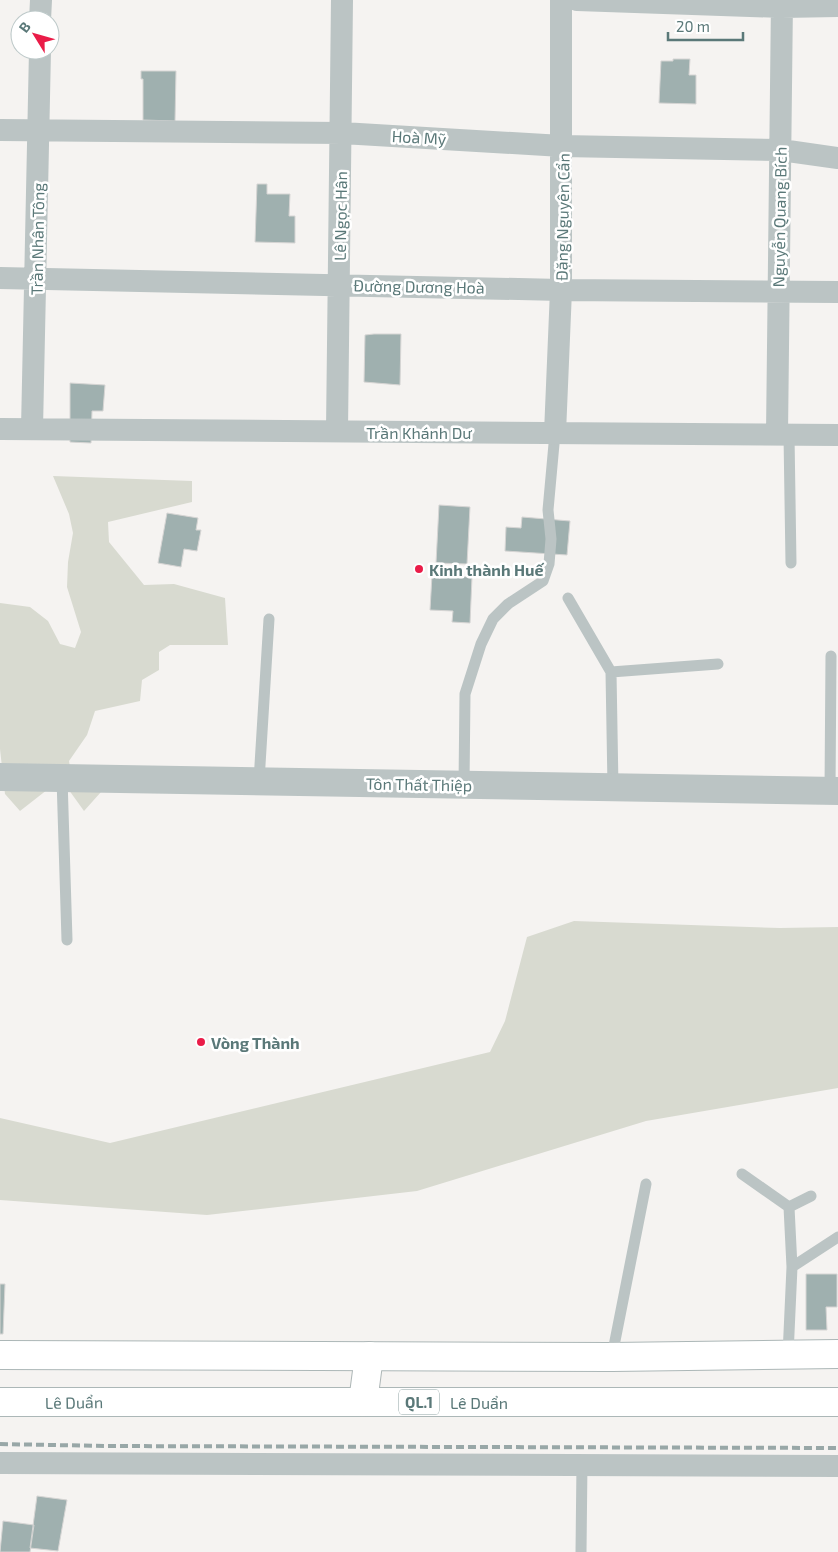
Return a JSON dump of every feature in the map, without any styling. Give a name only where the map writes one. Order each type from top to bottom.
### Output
[{"type":"main road","points":[[0,1355],[612,1357],[838,1354]]},
{"type":"main road","points":[[363,1402],[369,1356]]},
{"type":"main road","name":"Lê Duẩn","points":[[0,1402],[838,1402]]},
{"type":"street","name":"Lê Ngọc Hân","points":[[337,431],[342,133],[342,0]]},
{"type":"street","name":"Đặng Nguyên Cẩn","points":[[555,433],[561,290],[561,0]]},
{"type":"street","points":[[578,0],[782,3],[838,6]]},
{"type":"street","name":"Nguyễn Quang Bích","points":[[782,3],[778,292],[783,434]]},
{"type":"street","name":"Trần Nhân Tông","points":[[32,429],[40,130],[40,60]]},
{"type":"street","name":"Hoà Mỹ","points":[[0,130],[342,133],[562,146],[781,150],[838,158]]},
{"type":"street","name":"Đường Dương Hoà","points":[[0,278],[36,277],[561,290],[838,292]]},
{"type":"street","name":"Trần Khánh Dư","points":[[0,429],[838,435]]},
{"type":"street","name":"Tôn Thất Thiệp","points":[[0,777],[834,791]]},
{"type":"street","points":[[0,1463],[582,1463],[838,1466]]},
{"type":"lane","points":[[464,785],[465,694],[481,644],[493,619],[508,604],[543,581],[549,564],[551,539],[548,510],[555,433]]},
{"type":"lane","points":[[783,434],[791,563]]},
{"type":"lane","points":[[568,598],[611,672],[613,787]]},
{"type":"lane","points":[[258,781],[269,619]]},
{"type":"lane","points":[[832,656],[834,791]]},
{"type":"lane","points":[[611,672],[718,664]]},
{"type":"lane","points":[[62,778],[67,940]]},
{"type":"lane","points":[[742,1174],[789,1207]]},
{"type":"lane","points":[[612,1357],[646,1184]]},
{"type":"lane","points":[[789,1207],[811,1196]]},
{"type":"lane","points":[[788,1355],[792,1267],[789,1207]]},
{"type":"lane","points":[[792,1267],[838,1237]]},
{"type":"lane","points":[[581,1552],[582,1463]]},
{"type":"shaded area","points":[[53,476],[192,481],[192,502],[108,522],[109,542],[144,585],[174,584],[225,598],[228,645],[170,645],[159,652],[159,670],[142,680],[140,701],[95,711],[87,735],[69,761],[73,785],[101,792],[84,811],[61,779],[20,811],[5,794],[0,749],[0,603],[30,607],[48,621],[60,644],[75,648],[81,632],[67,587],[68,562],[73,533],[69,514]]},
{"type":"shaded area","points":[[574,921],[780,928],[838,927],[838,1088],[646,1121],[417,1191],[207,1215],[0,1200],[0,1118],[110,1143],[490,1052],[505,1021],[527,937]]},
{"type":"building","points":[[673,59],[690,59],[689,75],[696,75],[696,104],[659,103],[661,61],[673,61]]},
{"type":"building","points":[[141,71],[176,71],[175,121],[143,120],[143,79],[141,79]]},
{"type":"building","points":[[257,184],[267,184],[267,194],[290,194],[289,216],[295,216],[295,243],[255,242]]},
{"type":"building","points":[[401,334],[400,385],[364,382],[365,335]]},
{"type":"building","points":[[70,383],[105,385],[103,411],[92,411],[91,443],[70,442]]},
{"type":"building","points":[[439,505],[470,507],[467,564],[436,563]]},
{"type":"building","points":[[167,513],[198,518],[196,530],[201,530],[197,551],[184,549],[181,567],[158,563]]},
{"type":"building","points":[[522,517],[570,521],[567,555],[505,551],[506,527],[521,528]]},
{"type":"building","points":[[432,575],[472,577],[470,623],[452,622],[453,611],[430,610]]},
{"type":"building","points":[[806,1274],[837,1274],[837,1307],[826,1307],[827,1330],[806,1330]]},
{"type":"building","points":[[0,1284],[5,1284],[3,1334],[0,1334]]},
{"type":"building","points":[[37,1496],[67,1500],[58,1551],[30,1548]]},
{"type":"building","points":[[3,1521],[34,1525],[30,1552],[0,1552]]},
{"type":"railway","points":[[0,1444],[838,1448]]},
{"type":"place","name":"Kinh thành Huế","points":[[419,569]]},
{"type":"place","name":"Vòng Thành","points":[[201,1042]]}]
